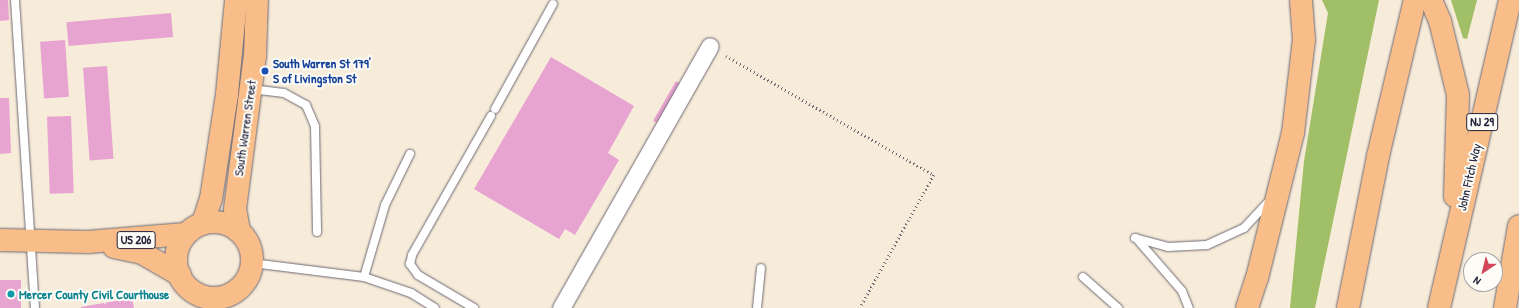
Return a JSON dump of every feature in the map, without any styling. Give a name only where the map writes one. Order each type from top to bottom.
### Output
[{"type":"main road","name":"South Warren Street","points":[[194,229],[211,199],[227,94],[236,0]]},
{"type":"main road","name":"South Warren Street","points":[[239,231],[235,209],[250,89],[257,0]]},
{"type":"main road","points":[[1247,308],[1257,278],[1281,187],[1293,133],[1304,40],[1301,0]]},
{"type":"main road","points":[[1348,308],[1387,120],[1415,0]]},
{"type":"main road","points":[[1431,0],[1440,21],[1458,95],[1454,245]]},
{"type":"main road","name":"John Fitch Way","points":[[1439,308],[1510,0]]},
{"type":"main road","name":"US 206","points":[[0,240],[88,242],[194,229],[220,222],[239,231]]},
{"type":"main road","points":[[1505,308],[1519,226]]},
{"type":"main road","points":[[191,291],[176,257],[194,229]]},
{"type":"main road","points":[[88,242],[142,254],[191,291],[215,298],[236,300],[248,277],[252,263],[250,246],[239,231]]},
{"type":"main road","points":[[1257,278],[1258,308]]},
{"type":"street","points":[[561,308],[710,46]]},
{"type":"lane","points":[[15,0],[35,308]]},
{"type":"lane","points":[[496,109],[553,4]]},
{"type":"lane","points":[[250,89],[284,93],[306,105],[315,126],[317,232]]},
{"type":"lane","points":[[474,308],[418,275],[410,264],[412,255],[491,116]]},
{"type":"lane","points":[[364,277],[386,205],[410,154]]},
{"type":"lane","points":[[1189,308],[1182,291],[1136,238],[1168,247],[1207,245],[1244,228],[1281,187]]},
{"type":"lane","points":[[252,263],[364,277],[411,293],[435,308]]},
{"type":"lane","points":[[757,308],[761,268]]},
{"type":"lane","points":[[1083,277],[1118,308]]},
{"type":"path","points":[[710,46],[934,175],[860,308]]},
{"type":"green space","points":[[1322,0],[1379,0],[1315,308],[1290,308],[1304,161],[1328,13]]},
{"type":"green space","points":[[1451,0],[1477,0],[1467,39],[1463,38]]},
{"type":"building","points":[[0,0],[8,0],[9,20],[0,21]]},
{"type":"building","points":[[171,13],[173,37],[68,46],[66,22]]},
{"type":"building","points":[[65,40],[69,97],[44,99],[40,42]]},
{"type":"building","points":[[551,57],[634,106],[608,153],[619,160],[575,235],[565,229],[559,239],[474,189]]},
{"type":"building","points":[[107,66],[113,159],[90,160],[83,68]]},
{"type":"building","points":[[676,81],[683,85],[660,125],[653,121]]},
{"type":"building","points":[[0,98],[9,98],[11,153],[0,154]]},
{"type":"building","points":[[71,116],[74,193],[50,194],[47,117]]},
{"type":"building","name":"Mercer County Civil Courthouse","points":[[0,280],[21,280],[21,308],[0,308]]},
{"type":"building","points":[[132,298],[134,308],[81,308],[81,307]]},
{"type":"place","name":"South Warren St 179' S of Livingston St","points":[[265,71]]},
{"type":"place","name":"Mercer County Civil Courthouse","points":[[11,294]]}]
